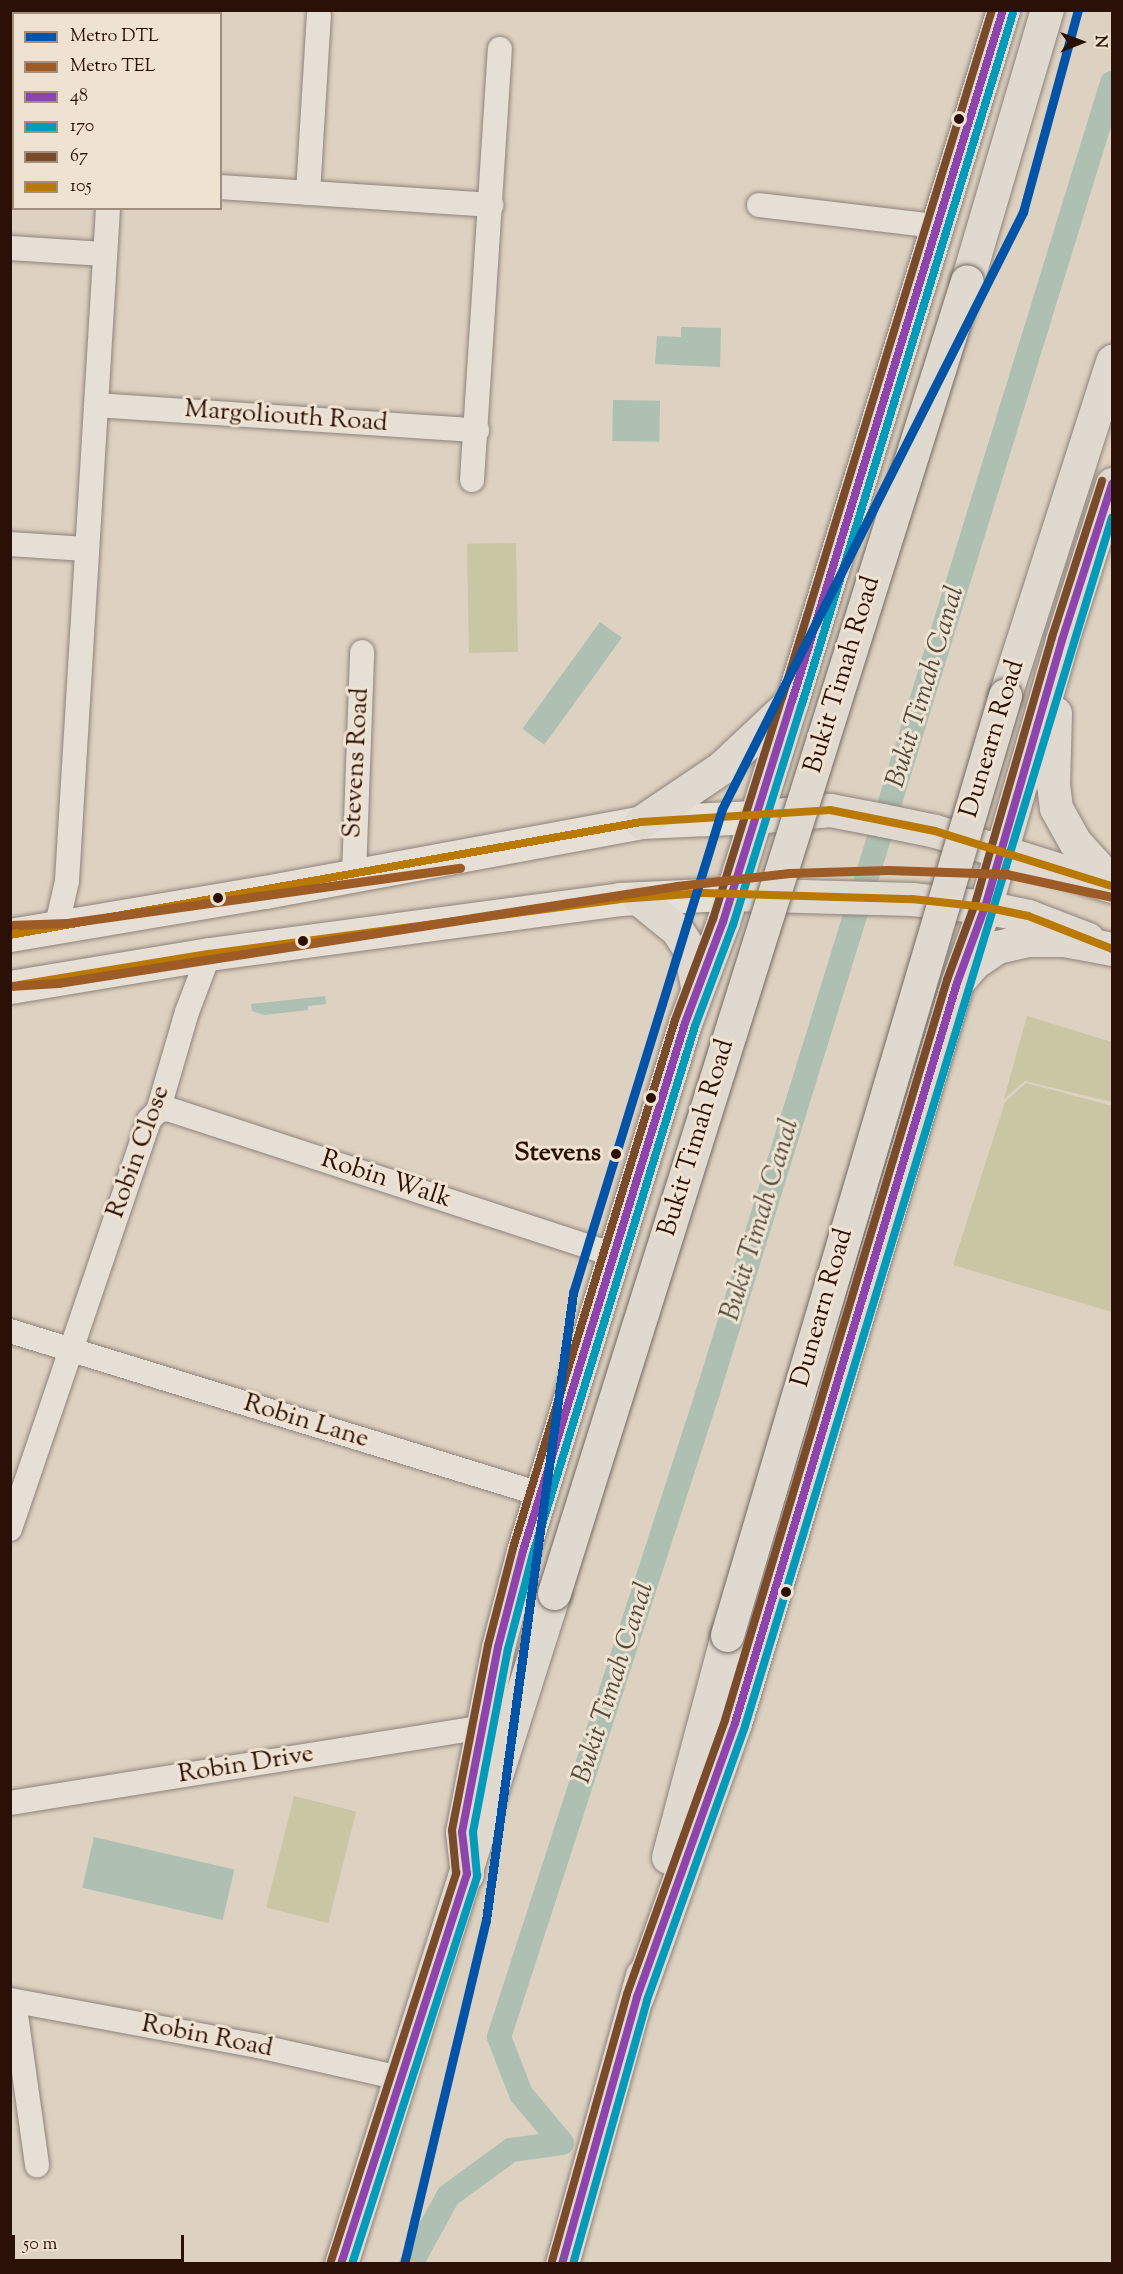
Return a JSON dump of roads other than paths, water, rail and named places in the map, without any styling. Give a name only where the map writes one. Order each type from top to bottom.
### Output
[{"type":"main road","points":[[467,1874],[462,1832],[482,1727],[503,1628],[540,1494],[697,985],[723,922],[729,894],[792,701],[935,226],[1003,10]]},
{"type":"main road","name":"Bukit Timah Road","points":[[341,2264],[467,1874],[967,281],[1047,10]]},
{"type":"main road","name":"Dunearn Road","points":[[562,2264],[637,1996],[683,1789],[727,1635],[1005,695],[1113,361]]},
{"type":"main road","points":[[637,1996],[738,1712],[957,983],[985,907],[1062,640],[1113,484]]},
{"type":"main road","points":[[1062,640],[1053,733],[1056,808],[1075,842],[1113,885]]},
{"type":"main road","points":[[641,822],[721,768],[792,701]]},
{"type":"main road","points":[[754,817],[830,810],[935,831],[1000,853],[1113,885]]},
{"type":"main road","name":"Stevens Road","points":[[10,935],[641,822],[754,817]]},
{"type":"main road","points":[[10,987],[209,954],[639,899],[729,894],[806,894],[912,899],[985,907],[1028,916],[1112,949]]},
{"type":"main road","points":[[639,899],[677,930],[690,950],[697,985]]},
{"type":"main road","points":[[957,983],[975,962],[996,947],[1028,940],[1064,940],[1112,949]]},
{"type":"street","points":[[308,193],[319,15]]},
{"type":"street","points":[[472,480],[500,49]]},
{"type":"street","points":[[222,187],[491,205]]},
{"type":"street","points":[[759,205],[935,226]]},
{"type":"street","points":[[57,925],[67,881],[85,549],[108,210]]},
{"type":"street","points":[[10,248],[104,254]]},
{"type":"street","name":"Margoliouth Road","points":[[96,405],[477,430]]},
{"type":"street","points":[[10,544],[85,549]]},
{"type":"street","name":"Stevens Road","points":[[354,875],[362,652]]},
{"type":"street","name":"Robin Close","points":[[10,1529],[149,1120],[158,1112],[187,1012],[209,954]]},
{"type":"street","name":"Robin Walk","points":[[158,1112],[168,1109],[603,1251],[613,1258]]},
{"type":"street","points":[[10,1330],[71,1351]]},
{"type":"street","name":"Robin Lane","points":[[71,1351],[540,1494]]},
{"type":"street","name":"Robin Drive","points":[[10,1803],[482,1727]]},
{"type":"street","name":"Robin Road","points":[[37,2165],[12,2001],[258,2046],[400,2078]]},
{"type":"waterway","name":"Bukit Timah Canal","points":[[562,2143],[521,2094],[499,2037],[708,1392],[1112,83]]},
{"type":"waterway","name":"Bukit Timah Canal","points":[[411,2264],[448,2196],[511,2150],[562,2143]]},
{"type":"metro line","name":"DTL","points":[[404,2264],[486,1920],[573,1293],[722,809],[1023,212],[1078,10]]},
{"type":"metro line","name":"TEL","points":[[10,925],[67,923],[460,868]]},
{"type":"metro line","name":"TEL","points":[[10,986],[58,983],[677,886],[789,873],[888,870],[1006,874],[1112,897]]},
{"type":"place","name":"Stevens","points":[[616,1154]]}]
